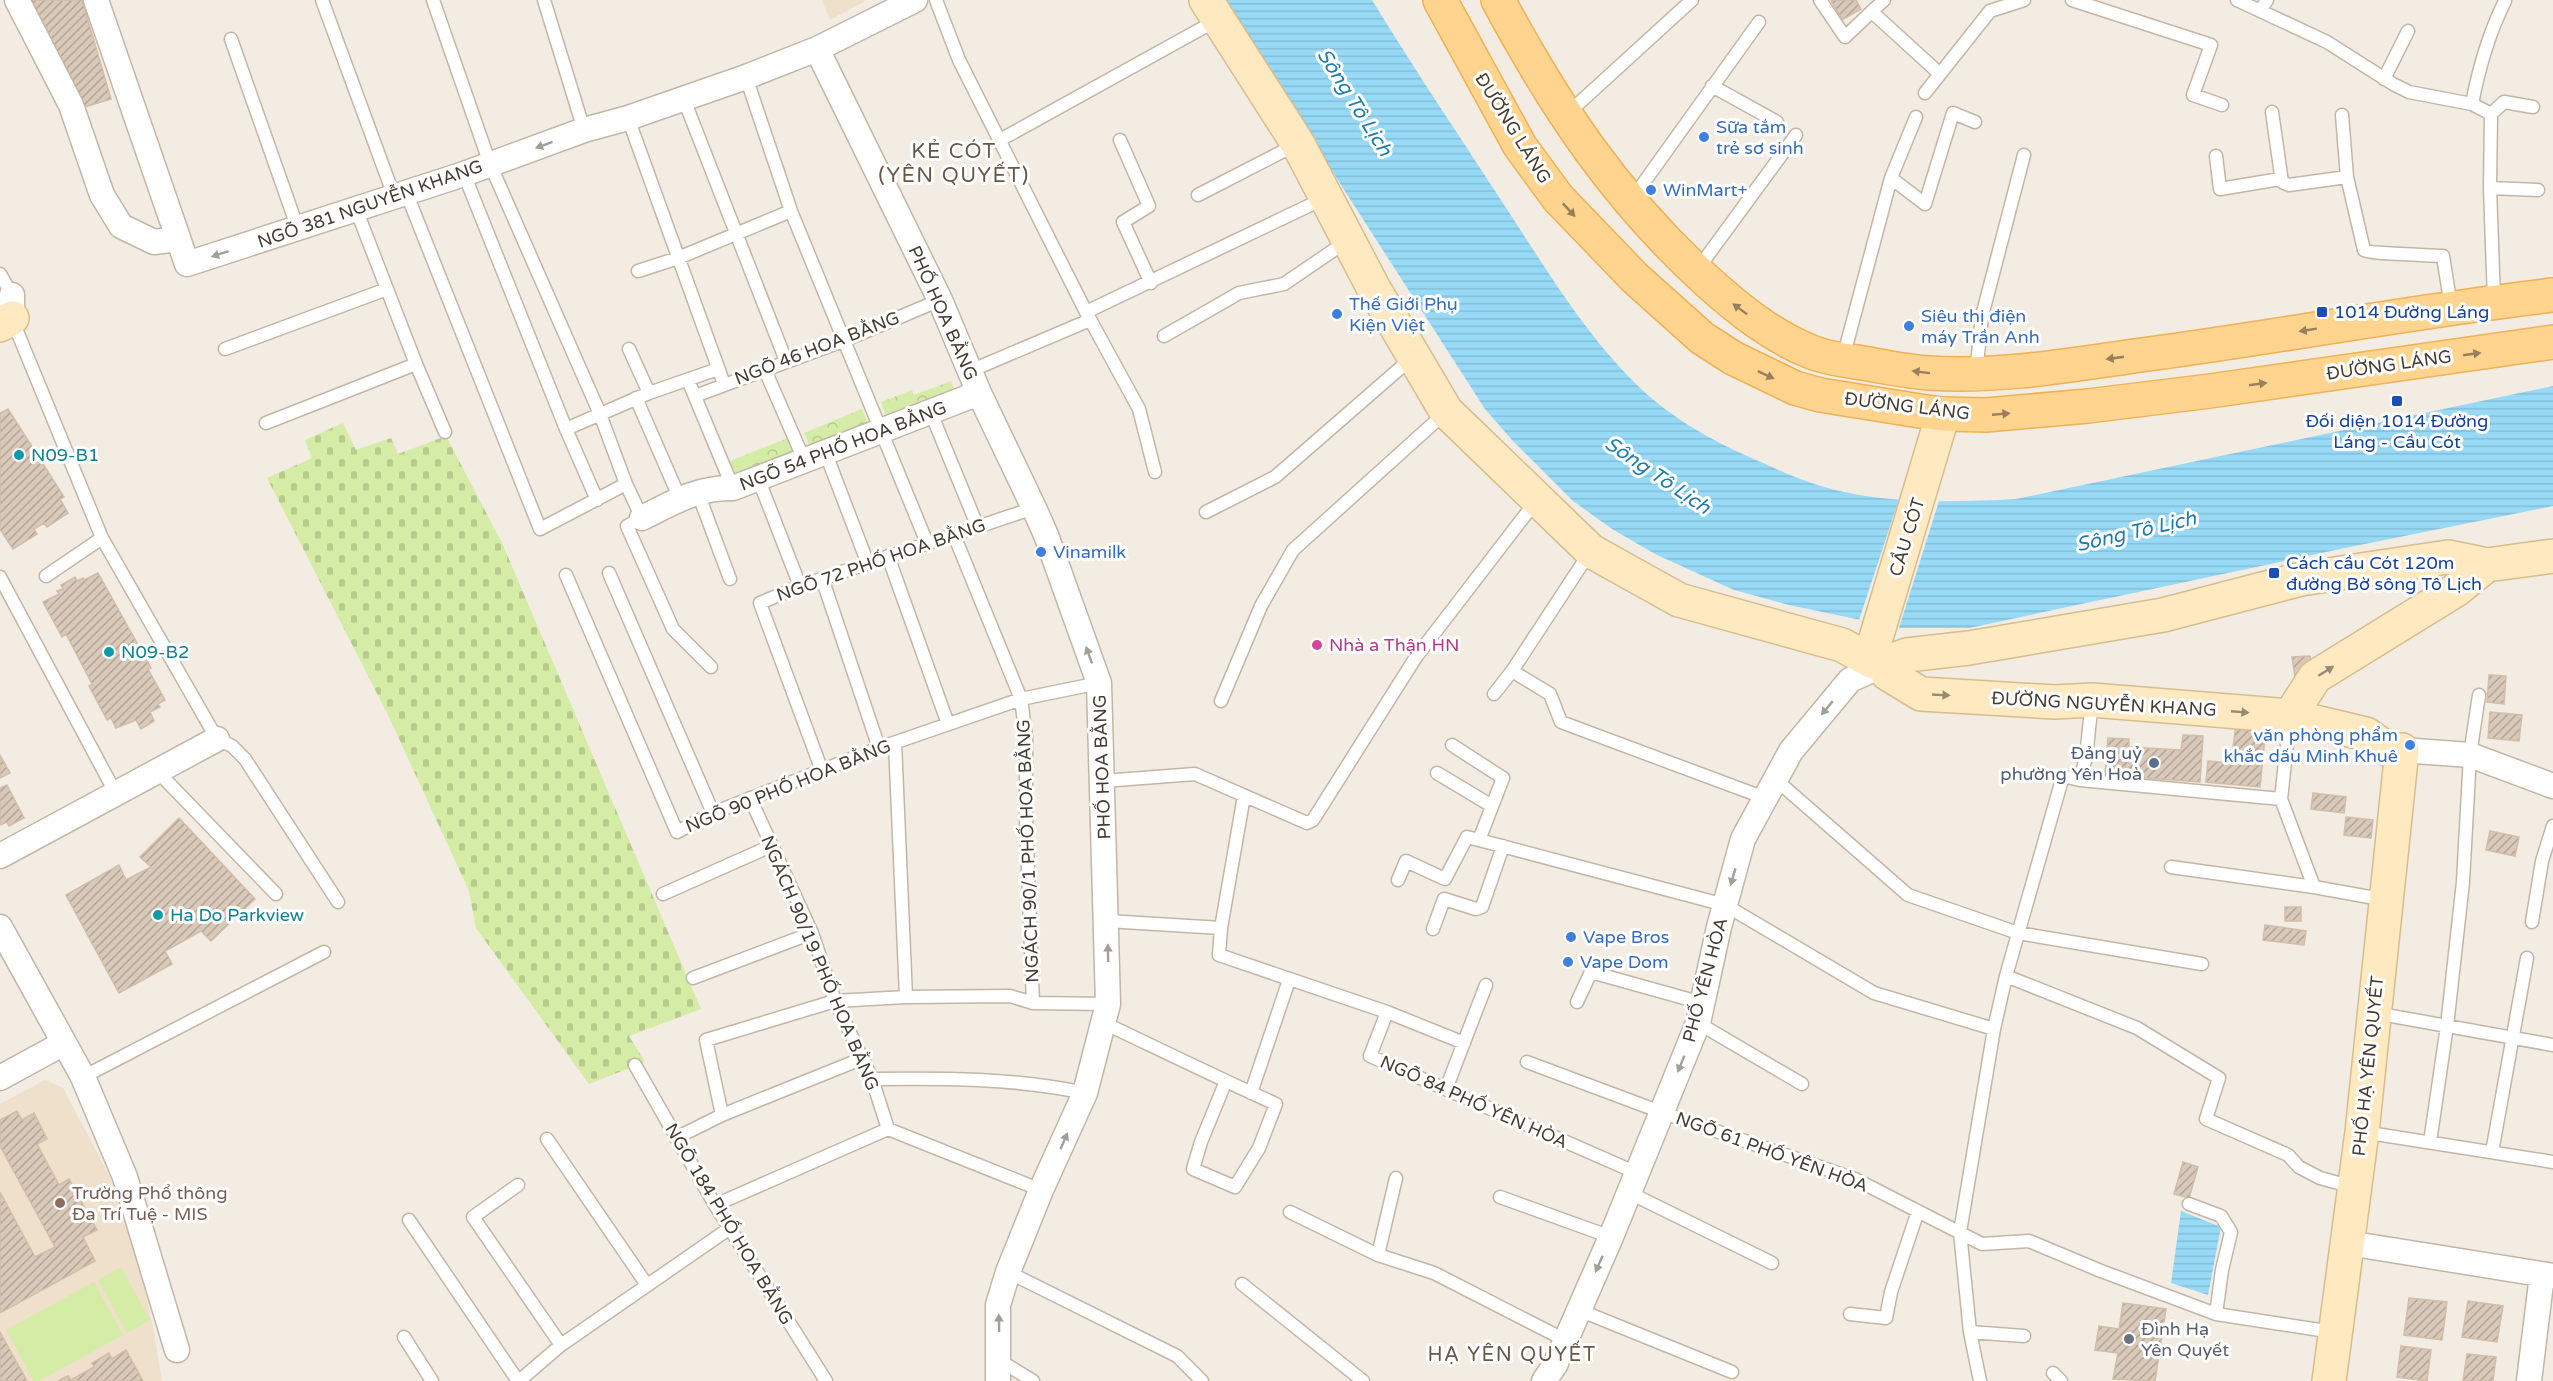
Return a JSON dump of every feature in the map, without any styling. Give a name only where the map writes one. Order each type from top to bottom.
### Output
[{"type":"main road","name":"ĐƯỜNG LÁNG","points":[[1440,0],[1520,146],[1558,198],[1635,278],[1702,338],[1753,369],[1795,388],[1820,395],[1943,414],[1986,415],[2210,391],[2553,342]]},
{"type":"main road","name":"ĐƯỜNG LÁNG","points":[[1498,0],[1565,116],[1592,156],[1629,202],[1725,297],[1774,332],[1815,353],[1843,360],[1926,373],[1976,374],[2205,346],[2451,308],[2553,296]]},
{"type":"main road","name":"ĐƯỜNG NGUYỄN KHANG","points":[[1212,10],[1298,144],[1348,240],[1446,411],[1591,551],[1679,600],[1842,645],[1921,694],[2055,702],[2092,700],[2290,716],[2366,734],[2389,750],[2402,750]]},
{"type":"main road","points":[[1472,61],[1517,35]]},
{"type":"main road","points":[[2205,346],[2210,391]]},
{"type":"main road","name":"CẦU CÓT","points":[[1879,666],[1873,648],[1943,414]]},
{"type":"main road","points":[[1879,666],[1907,655],[1980,646],[2163,615],[2301,579],[2448,557],[2487,565],[2553,556]]},
{"type":"main road","points":[[2290,716],[2315,677],[2456,590],[2487,565]]},
{"type":"main road","name":"PHỐ HẠ YÊN QUYẾT","points":[[2329,1381],[2362,1132],[2402,750]]},
{"type":"street","points":[[16,0],[71,105],[102,195],[121,226],[154,242],[178,239]]},
{"type":"street","name":"NGÕ 381 NGUYỄN KHANG","points":[[96,0],[187,264],[464,174],[584,130],[628,118],[682,97],[746,77],[817,49],[915,0]]},
{"type":"street","name":"PHỐ HOA BẰNG","points":[[817,49],[940,300],[975,382],[1047,535],[1099,683],[1107,921],[1106,1014],[1085,1093],[1041,1190],[1008,1272],[998,1305],[999,1371]]},
{"type":"street","name":"NGÕ 54 PHỐ HOA BẰNG","points":[[642,518],[689,496],[713,488],[733,488],[931,413],[975,382]]},
{"type":"street","name":"PHỐ YÊN HÒA","points":[[1544,1381],[1555,1365],[1611,1238],[1700,1013],[1743,839],[1791,751],[1850,680],[1879,666]]},
{"type":"street","points":[[0,856],[217,739]]},
{"type":"street","points":[[2402,750],[2470,755],[2553,786]]},
{"type":"street","points":[[0,927],[83,1077],[125,1177],[177,1350]]},
{"type":"street","points":[[0,1078],[64,1043]]},
{"type":"street","points":[[2348,1243],[2547,1276],[2529,1381]]},
{"type":"lane","points":[[322,0],[400,194],[540,529],[626,484]]},
{"type":"lane","points":[[433,0],[490,164],[600,414],[626,484],[642,518],[627,526],[673,629],[711,667]]},
{"type":"lane","points":[[544,0],[584,130]]},
{"type":"lane","points":[[936,0],[959,60],[1088,316],[1139,409],[1155,472]]},
{"type":"lane","points":[[1565,116],[1692,0]]},
{"type":"lane","points":[[1820,0],[1845,37],[1884,0]]},
{"type":"lane","points":[[1925,93],[1990,10],[2024,0]]},
{"type":"lane","points":[[2072,0],[2211,45],[2193,95],[2222,105]]},
{"type":"lane","points":[[2237,0],[2328,42],[2409,92],[2472,104],[2491,114]]},
{"type":"lane","points":[[2260,11],[2267,0]]},
{"type":"lane","points":[[2472,104],[2479,64],[2490,32],[2506,0]]},
{"type":"lane","points":[[1000,140],[1212,10]]},
{"type":"lane","points":[[1872,12],[1940,74]]},
{"type":"lane","points":[[1629,202],[1759,22]]},
{"type":"lane","points":[[2381,76],[2408,31]]},
{"type":"lane","points":[[231,39],[298,229]]},
{"type":"lane","points":[[2381,76],[2394,45]]},
{"type":"lane","points":[[746,77],[791,211],[927,543]]},
{"type":"lane","points":[[1712,86],[1777,122]]},
{"type":"lane","points":[[682,97],[786,361]]},
{"type":"lane","points":[[2494,302],[2490,188],[2491,114],[2504,102],[2533,107]]},
{"type":"lane","points":[[2272,112],[2282,182],[2289,185],[2347,177]]},
{"type":"lane","points":[[1891,178],[1925,204],[1953,113],[1975,122]]},
{"type":"lane","points":[[2342,115],[2347,177],[2364,250],[2373,254],[2394,252],[2444,256],[2451,308]]},
{"type":"lane","points":[[1843,360],[1891,178],[1916,117]]},
{"type":"lane","points":[[628,118],[724,384]]},
{"type":"lane","points":[[1697,271],[1797,135]]},
{"type":"lane","points":[[1120,140],[1149,206],[1123,222],[1151,283]]},
{"type":"lane","points":[[1197,195],[1298,144]]},
{"type":"lane","points":[[1976,374],[1982,316],[2024,155]]},
{"type":"lane","points":[[2216,156],[2220,189],[2280,178]]},
{"type":"lane","points":[[464,174],[566,429],[597,500]]},
{"type":"lane","points":[[2490,188],[2538,190]]},
{"type":"lane","points":[[975,382],[1088,316],[1325,198]]},
{"type":"lane","points":[[356,209],[445,432]]},
{"type":"lane","points":[[638,271],[678,258],[791,211]]},
{"type":"lane","points":[[1164,336],[1239,293],[1284,284],[1348,240]]},
{"type":"lane","points":[[0,274],[8,312],[102,538],[217,739],[232,746],[245,759],[338,902]]},
{"type":"lane","points":[[225,349],[387,289]]},
{"type":"lane","name":"NGÕ 46 HOA BẰNG","points":[[695,396],[843,341],[940,300]]},
{"type":"lane","points":[[629,349],[649,393]]},
{"type":"lane","points":[[1206,512],[1275,477],[1414,356]]},
{"type":"lane","points":[[266,423],[416,364]]},
{"type":"lane","points":[[566,429],[636,398],[718,369]]},
{"type":"lane","points":[[765,370],[815,458],[868,564]]},
{"type":"lane","points":[[688,380],[733,488]]},
{"type":"lane","points":[[636,398],[689,496],[730,579]]},
{"type":"lane","points":[[1221,701],[1261,606],[1293,550],[1446,411]]},
{"type":"lane","points":[[931,413],[977,525]]},
{"type":"lane","points":[[758,478],[800,586]]},
{"type":"lane","points":[[1103,781],[1195,774],[1300,821],[1307,823],[1313,820],[1416,657],[1537,500]]},
{"type":"lane","name":"NGÕ 72 PHỐ HOA BẰNG","points":[[822,771],[760,603],[822,578],[1034,508]]},
{"type":"lane","name":"NGÁCH 90/1 PHỐ HOA BẰNG","points":[[954,535],[1021,699],[1026,737],[1026,819],[1033,1003]]},
{"type":"lane","points":[[46,576],[102,538]]},
{"type":"lane","points":[[1494,694],[1512,671],[1591,551]]},
{"type":"lane","points":[[888,556],[948,724]]},
{"type":"lane","points":[[609,573],[713,813]]},
{"type":"lane","name":"NGÕ 90 PHỐ HOA BẰNG","points":[[566,575],[677,832],[713,813],[879,748],[1021,699],[1099,683]]},
{"type":"lane","points":[[0,577],[115,792]]},
{"type":"lane","points":[[822,578],[879,748]]},
{"type":"lane","points":[[1512,671],[1550,694],[1561,722],[1770,789],[1908,895],[2018,933],[2202,964]]},
{"type":"lane","points":[[2430,1142],[2447,1026],[2463,882],[2470,755],[2479,695]]},
{"type":"lane","points":[[2080,780],[2086,757],[2092,700]]},
{"type":"lane","points":[[2290,716],[2281,799],[2314,887]]},
{"type":"lane","points":[[895,743],[906,997]]},
{"type":"lane","points":[[1452,745],[1503,778],[1479,840]]},
{"type":"lane","points":[[1467,761],[1501,784]]},
{"type":"lane","points":[[156,770],[276,894]]},
{"type":"lane","points":[[1437,773],[1492,806]]},
{"type":"lane","points":[[1978,1380],[1970,1332],[1960,1232],[1994,1029],[2006,976],[2063,776],[2080,780],[2281,799]]},
{"type":"lane","points":[[1244,796],[1221,928],[1219,955],[1388,1012],[1464,1043]]},
{"type":"lane","name":"NGÁCH 90/19 PHỐ HOA BẰNG","points":[[750,798],[812,933],[835,1001],[872,1079],[888,1129]]},
{"type":"lane","points":[[2532,922],[2542,861],[2553,826]]},
{"type":"lane","points":[[1398,880],[1406,861],[1445,879],[1467,837],[1503,846],[1725,905],[1875,993],[1994,1029]]},
{"type":"lane","points":[[663,894],[771,846]]},
{"type":"lane","points":[[1433,929],[1444,899],[1476,909],[1482,907],[1503,846]]},
{"type":"lane","points":[[2171,867],[2314,887],[2386,900]]},
{"type":"lane","points":[[1107,921],[1221,928]]},
{"type":"lane","points":[[693,978],[812,933]]},
{"type":"lane","points":[[83,1077],[324,952]]},
{"type":"lane","points":[[2492,1152],[2511,1036],[2527,958]]},
{"type":"lane","points":[[1577,1002],[1591,972],[1700,1013],[1802,1084]]},
{"type":"lane","points":[[2006,976],[2137,1028],[2219,1078],[2206,1119],[2288,1155],[2299,1167],[2320,1178],[2355,1187]]},
{"type":"lane","points":[[1251,1093],[1289,980]]},
{"type":"lane","points":[[1446,1089],[1486,985]]},
{"type":"lane","points":[[722,1115],[706,1040],[835,1001],[906,997],[1010,996],[1033,1003],[1106,1014],[1226,1081],[1276,1104],[1259,1148],[1235,1187],[1193,1169],[1201,1142],[1226,1081]]},
{"type":"lane","name":"NGÕ 84 PHỐ YÊN HÒA","points":[[1388,1012],[1370,1056],[1446,1089],[1633,1183],[1772,1263]]},
{"type":"lane","points":[[2374,1013],[2553,1045]]},
{"type":"lane","points":[[676,1138],[722,1115],[861,1059]]},
{"type":"lane","name":"NGÕ 61 PHỐ YÊN HÒA","points":[[1527,1062],[1661,1112],[1855,1179],[1983,1244],[2029,1241],[2216,1314],[2335,1332]]},
{"type":"lane","name":"NGÕ 184 PHỐ HOA BẰNG","points":[[635,1065],[716,1205],[826,1381]]},
{"type":"lane","points":[[872,1079],[930,1078],[1047,1085],[1085,1093]]},
{"type":"lane","points":[[716,1205],[888,1129],[1041,1190]]},
{"type":"lane","points":[[2362,1132],[2553,1162]]},
{"type":"lane","points":[[547,1140],[647,1285]]},
{"type":"lane","points":[[1378,1255],[1396,1178]]},
{"type":"lane","points":[[518,1185],[472,1216],[561,1344]]},
{"type":"lane","points":[[1500,1197],[1611,1238]]},
{"type":"lane","points":[[2189,1204],[2221,1216],[2231,1232],[2222,1270],[2216,1314]]},
{"type":"lane","points":[[1850,1314],[1886,1318],[1891,1292],[1918,1211]]},
{"type":"lane","points":[[1290,1212],[1378,1255],[1434,1273],[1565,1340]]},
{"type":"lane","points":[[408,1220],[519,1381],[561,1344],[730,1228]]},
{"type":"lane","points":[[1008,1272],[1177,1356],[1202,1381]]},
{"type":"lane","points":[[1242,1284],[1363,1381]]},
{"type":"lane","points":[[1579,1310],[1732,1371]]},
{"type":"lane","points":[[1970,1332],[2024,1336]]},
{"type":"lane","points":[[404,1337],[432,1381]]},
{"type":"lane","points":[[999,1371],[1033,1381]]},
{"type":"shaded area","points":[[822,0],[867,0],[830,20]]},
{"type":"shaded area","name":"Trường Phổ thông Đa Trí Tuệ - MIS","points":[[45,1080],[63,1088],[109,1175],[132,1232],[152,1322],[162,1381],[0,1381],[0,1104]]},
{"type":"green space","points":[[951,381],[957,396],[888,422],[881,402],[912,390],[914,395]]},
{"type":"green space","points":[[862,409],[871,431],[813,454],[804,433]]},
{"type":"green space","points":[[343,423],[356,450],[391,438],[398,454],[446,436],[502,543],[701,1009],[629,1036],[645,1062],[589,1084],[476,928],[469,891],[389,717],[267,478],[312,458],[305,440]]},
{"type":"green space","points":[[788,438],[797,458],[739,483],[730,461]]},
{"type":"green space","points":[[121,1267],[150,1320],[127,1333],[98,1280]]},
{"type":"green space","points":[[94,1282],[123,1335],[39,1381],[34,1381],[6,1330]]},
{"type":"water","name":"Sông Tô Lịch","points":[[1226,0],[1372,0],[1551,276],[1610,357],[1657,403],[1690,426],[1725,446],[1802,480],[1844,492],[1886,499],[1951,501],[2016,499],[2553,386],[2553,506],[1969,628],[1899,628],[1789,605],[1734,590],[1655,554],[1612,529],[1573,501],[1512,440],[1485,409],[1278,87]]},
{"type":"water","points":[[2181,1211],[2221,1227],[2208,1295],[2171,1283]]},
{"type":"pier","points":[[1899,499],[1939,501],[1899,628],[1859,620]]},
{"type":"building","points":[[21,0],[82,0],[111,99],[81,108]]},
{"type":"building","points":[[1831,0],[1856,0],[1861,9],[1842,20]]},
{"type":"building","name":"N09-B1","points":[[8,409],[64,497],[60,499],[68,513],[47,527],[44,523],[34,529],[37,534],[13,549],[0,529],[0,413]]},
{"type":"building","name":"N09-B2","points":[[98,573],[151,668],[148,669],[165,700],[158,704],[160,707],[150,712],[154,721],[141,729],[136,720],[116,728],[111,718],[107,720],[89,686],[92,684],[66,634],[62,637],[43,602],[59,594],[57,591],[63,589],[61,585],[75,577],[77,581],[83,578],[84,580]]},
{"type":"building","points":[[2310,656],[2314,673],[2295,677],[2292,657]]},
{"type":"building","points":[[2489,675],[2506,676],[2504,704],[2487,702]]},
{"type":"building","points":[[2490,712],[2522,715],[2519,741],[2488,738]]},
{"type":"building","points":[[2237,716],[2267,719],[2260,787],[2206,782],[2208,761],[2231,763]]},
{"type":"building","name":"Đảng uỷ phường Yên Hoà","points":[[2183,735],[2203,736],[2200,782],[2105,775],[2108,738],[2129,739],[2129,747],[2181,750]]},
{"type":"building","points":[[0,755],[10,773],[0,778]]},
{"type":"building","points":[[7,785],[24,818],[9,826],[7,822],[0,825],[0,788]]},
{"type":"building","points":[[2313,793],[2346,797],[2344,813],[2311,809]]},
{"type":"building","points":[[2346,817],[2373,820],[2371,838],[2344,835]]},
{"type":"building","name":"Ha Do Parkview","points":[[179,818],[255,899],[211,941],[201,931],[165,951],[172,964],[119,993],[66,895],[119,865],[126,880],[151,867],[140,857]]},
{"type":"building","points":[[2490,831],[2519,837],[2515,856],[2486,850]]},
{"type":"building","points":[[2285,907],[2301,907],[2301,921],[2285,921]]},
{"type":"building","points":[[2265,925],[2306,931],[2304,945],[2263,940]]},
{"type":"building","points":[[17,1111],[22,1120],[34,1113],[47,1139],[37,1144],[59,1185],[69,1179],[97,1230],[83,1237],[95,1261],[0,1313],[0,1192],[35,1257],[55,1247],[0,1146],[0,1120]]},
{"type":"building","points":[[2183,1162],[2198,1167],[2189,1198],[2174,1194]]},
{"type":"building","points":[[2409,1298],[2447,1302],[2442,1340],[2404,1335]]},
{"type":"building","points":[[2468,1301],[2503,1306],[2497,1342],[2462,1337]]},
{"type":"building","name":"Đình Hạ Yên Quyết","points":[[2123,1303],[2166,1309],[2155,1381],[2113,1379],[2118,1353],[2095,1350],[2099,1326],[2119,1329]]},
{"type":"building","points":[[0,1332],[27,1381],[0,1381]]},
{"type":"building","points":[[2401,1346],[2431,1350],[2427,1381],[2397,1377]]},
{"type":"building","points":[[126,1350],[143,1381],[58,1381],[68,1376],[71,1380],[94,1367],[92,1363],[109,1353],[112,1359]]},
{"type":"building","points":[[2467,1354],[2496,1357],[2493,1381],[2463,1381]]},
{"type":"place","name":"Sữa tắm trẻ sơ sinh","points":[[1704,137]]},
{"type":"place","name":"WinMart+","points":[[1651,190]]},
{"type":"place","name":"1014 Đường Láng","points":[[2322,312]]},
{"type":"place","name":"Thế Giới Phụ Kiện Việt","points":[[1337,314]]},
{"type":"place","name":"Siêu thị điện máy Trần Anh","points":[[1909,326]]},
{"type":"place","name":"Đối diện 1014 Đường Láng - Cầu Cót","points":[[2397,401]]},
{"type":"place","name":"N09-B1","points":[[19,455]]},
{"type":"place","name":"Vinamilk","points":[[1041,552]]},
{"type":"place","name":"Cách cầu Cót 120m đường Bờ sông Tô Lịch","points":[[2274,573]]},
{"type":"place","name":"Nhà a Thận HN","points":[[1317,645]]},
{"type":"place","name":"N09-B2","points":[[109,652]]},
{"type":"place","name":"văn phòng phẩm khắc dấu Minh Khuê","points":[[2410,745]]},
{"type":"place","name":"Đảng uỷ phường Yên Hoà","points":[[2154,763]]},
{"type":"place","name":"Ha Do Parkview","points":[[158,915]]},
{"type":"place","name":"Vape Bros","points":[[1571,937]]},
{"type":"place","name":"Vape Dom","points":[[1568,962]]},
{"type":"place","name":"Trường Phổ thông Đa Trí Tuệ - MIS","points":[[60,1203]]},
{"type":"place","name":"Đình Hạ Yên Quyết","points":[[2129,1339]]},
{"type":"district","name":"KẺ CÓT (YÊN QUYẾT)","points":[[954,163]]},
{"type":"district","name":"HẠ YÊN QUYẾT","points":[[1512,1354]]}]
